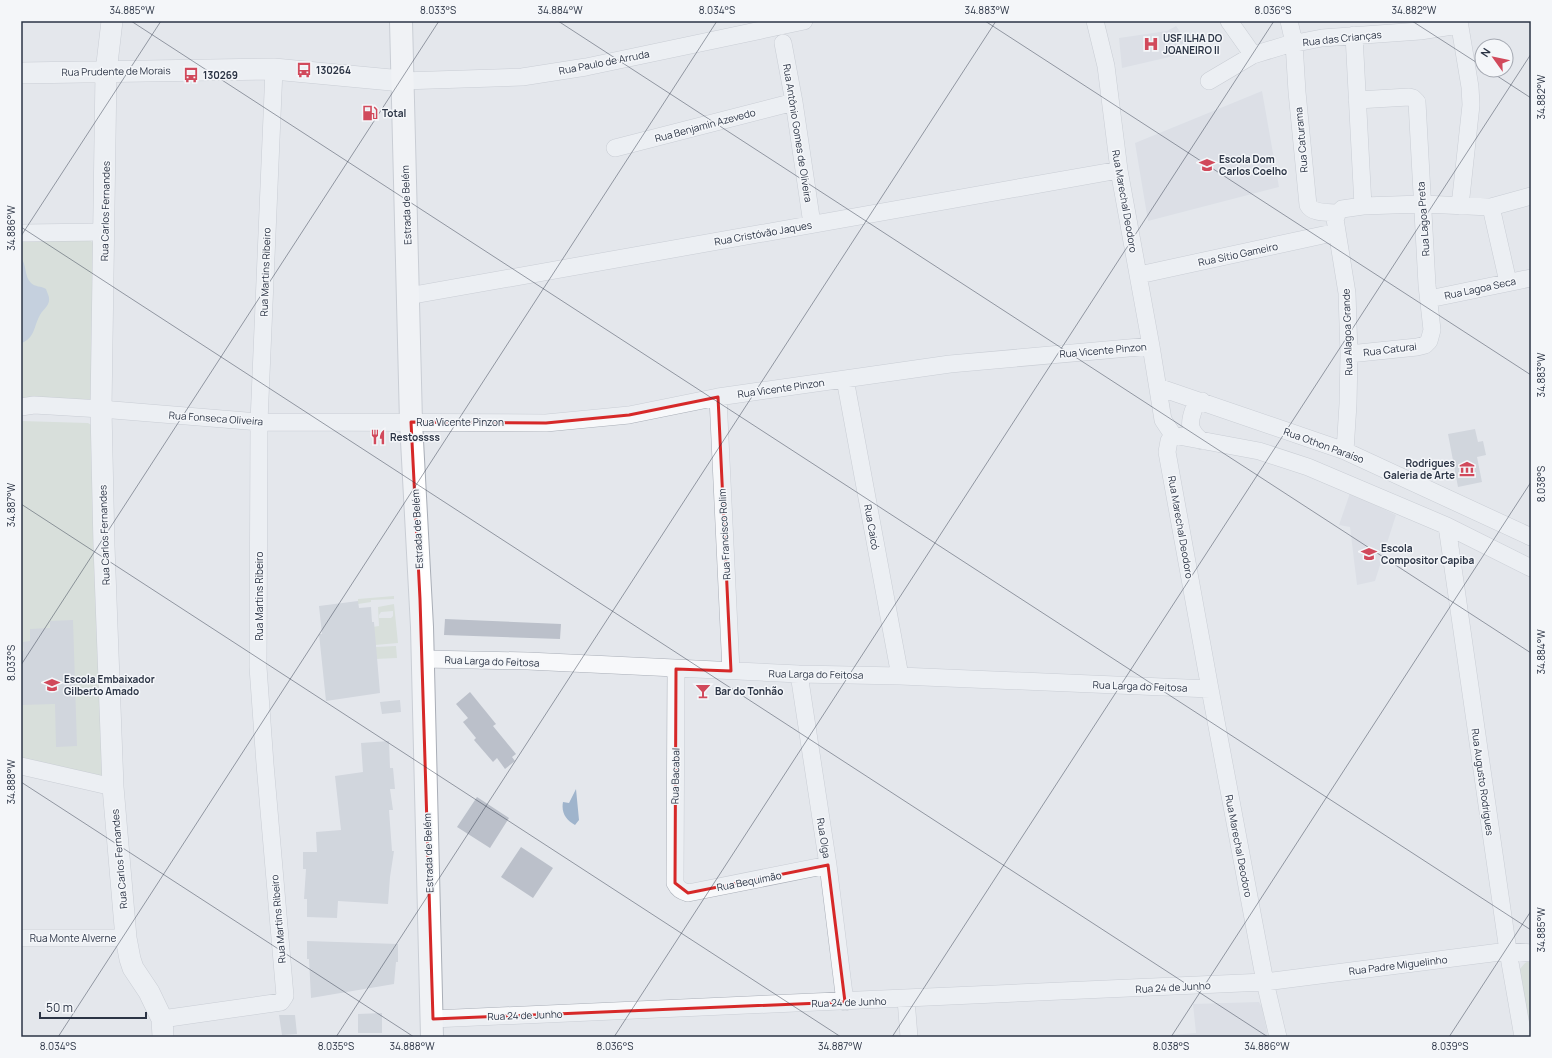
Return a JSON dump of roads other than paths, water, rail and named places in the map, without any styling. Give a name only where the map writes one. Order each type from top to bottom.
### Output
[{"type":"main road","name":"Estrada de Belém","points":[[401,21],[411,422],[423,659],[433,1028]]},
{"type":"street","name":"Rua Carlos Fernandes","points":[[112,21],[106,72],[101,409],[104,546],[113,787],[126,938],[130,959],[133,968],[149,992],[163,1028]]},
{"type":"street","name":"Rua Paulo de Arruda","points":[[402,81],[522,77],[579,68],[804,21]]},
{"type":"street","name":"Rua Marechal Deodoro","points":[[1095,21],[1106,66],[1118,170],[1139,275],[1163,420],[1173,435],[1169,441],[1167,452],[1265,982],[1278,1037]]},
{"type":"street","points":[[1229,21],[1252,55]]},
{"type":"street","name":"Rua Caturama","points":[[1289,21],[1294,43],[1297,92],[1308,204],[1310,209],[1315,211],[1338,213]]},
{"type":"street","points":[[1459,23],[1470,87],[1471,105],[1460,206]]},
{"type":"street","name":"Rua das Crianças","points":[[1209,81],[1252,55],[1294,43],[1356,30],[1459,23]]},
{"type":"street","points":[[1356,30],[1357,100],[1362,206]]},
{"type":"street","name":"Rua Antônio Gomes de Oliveira","points":[[783,43],[794,102],[812,224]]},
{"type":"street","name":"Rua Prudente de Morais","points":[[21,73],[274,68],[402,81]]},
{"type":"street","name":"Rua Martins Ribeiro","points":[[163,1028],[281,1002],[285,996],[258,667],[259,422],[274,68]]},
{"type":"street","name":"Rua Lagoa Preta","points":[[1357,100],[1409,97],[1414,98],[1416,102],[1432,330],[1429,341]]},
{"type":"street","name":"Rua Benjamin Azevedo","points":[[615,148],[794,102]]},
{"type":"street","name":"Rua Cristóvão Jaques","points":[[408,296],[1118,170]]},
{"type":"street","points":[[1338,213],[1342,209],[1362,206],[1422,204],[1491,207],[1531,196]]},
{"type":"street","points":[[1491,207],[1508,282]]},
{"type":"street","name":"Rua Alagoa Grande","points":[[1338,213],[1335,219],[1347,293],[1349,354],[1345,451]]},
{"type":"street","points":[[21,233],[104,232]]},
{"type":"street","name":"Rua Sítio Gameiro","points":[[1139,275],[1337,232]]},
{"type":"street","name":"Rua Lagoa Seca","points":[[1429,299],[1531,278]]},
{"type":"street","name":"Rua Caturai","points":[[1349,354],[1417,347],[1424,345],[1429,341]]},
{"type":"street","name":"Rua Vicente Pinzon","points":[[411,422],[546,423],[629,415],[718,397],[950,364],[1151,346]]},
{"type":"street","name":"Rua Caicó","points":[[845,379],[900,676]]},
{"type":"street","name":"Rua Othon Paraíso","points":[[1158,387],[1345,451],[1531,537]]},
{"type":"street","name":"Rua Francisco Rolim","points":[[718,397],[731,671]]},
{"type":"street","points":[[1202,401],[1195,406],[1190,420],[1192,431],[1202,441]]},
{"type":"street","name":"Rua Fonseca Oliveira","points":[[21,407],[34,405],[101,409],[259,422],[411,422]]},
{"type":"street","points":[[1173,435],[1259,451],[1308,467],[1447,526],[1531,568]]},
{"type":"street","name":"Rua Augusto Rodrigues","points":[[1447,526],[1508,951],[1523,1037]]},
{"type":"street","name":"Rua Larga do Feitosa","points":[[423,659],[528,661],[676,669],[900,676],[1210,689]]},
{"type":"street","name":"Rua Bacabal","points":[[674,883],[676,669]]},
{"type":"street","name":"Rua Olga","points":[[799,674],[828,865],[846,1002]]},
{"type":"street","points":[[21,766],[113,787]]},
{"type":"street","name":"Rua Bequimão","points":[[674,883],[682,892],[688,893],[828,865]]},
{"type":"street","name":"Rua Monte Alverne","points":[[21,938],[126,938]]},
{"type":"street","name":"Rua Padre Miguelinho","points":[[1265,982],[1508,951],[1531,953]]},
{"type":"street","name":"Rua 24 de Junho","points":[[433,1028],[846,1002],[1265,982]]},
{"type":"street","points":[[906,999],[910,1037]]},
{"type":"water","points":[[21,258],[29,280],[34,285],[46,289],[49,296],[49,301],[38,319],[32,335],[26,341],[21,343]]},
{"type":"water","points":[[576,789],[579,820],[575,825],[565,816],[563,802],[569,803]]},
{"type":"place","name":"USF ILHA DO JOANEIRO II","points":[[1151,44]]},
{"type":"place","name":"130264","points":[[304,70]]},
{"type":"place","name":"130269","points":[[191,75]]},
{"type":"place","name":"Total","points":[[370,113]]},
{"type":"place","name":"Escola Dom Carlos Coelho","points":[[1207,165]]},
{"type":"place","name":"Restossss","points":[[378,437]]},
{"type":"place","name":"Rodrigues Galeria de Arte","points":[[1467,469]]},
{"type":"place","name":"Escola Compositor Capiba","points":[[1369,554]]},
{"type":"place","name":"Escola Embaixador Gilberto Amado","points":[[52,685]]},
{"type":"place","name":"Bar do Tonhão","points":[[703,691]]}]
